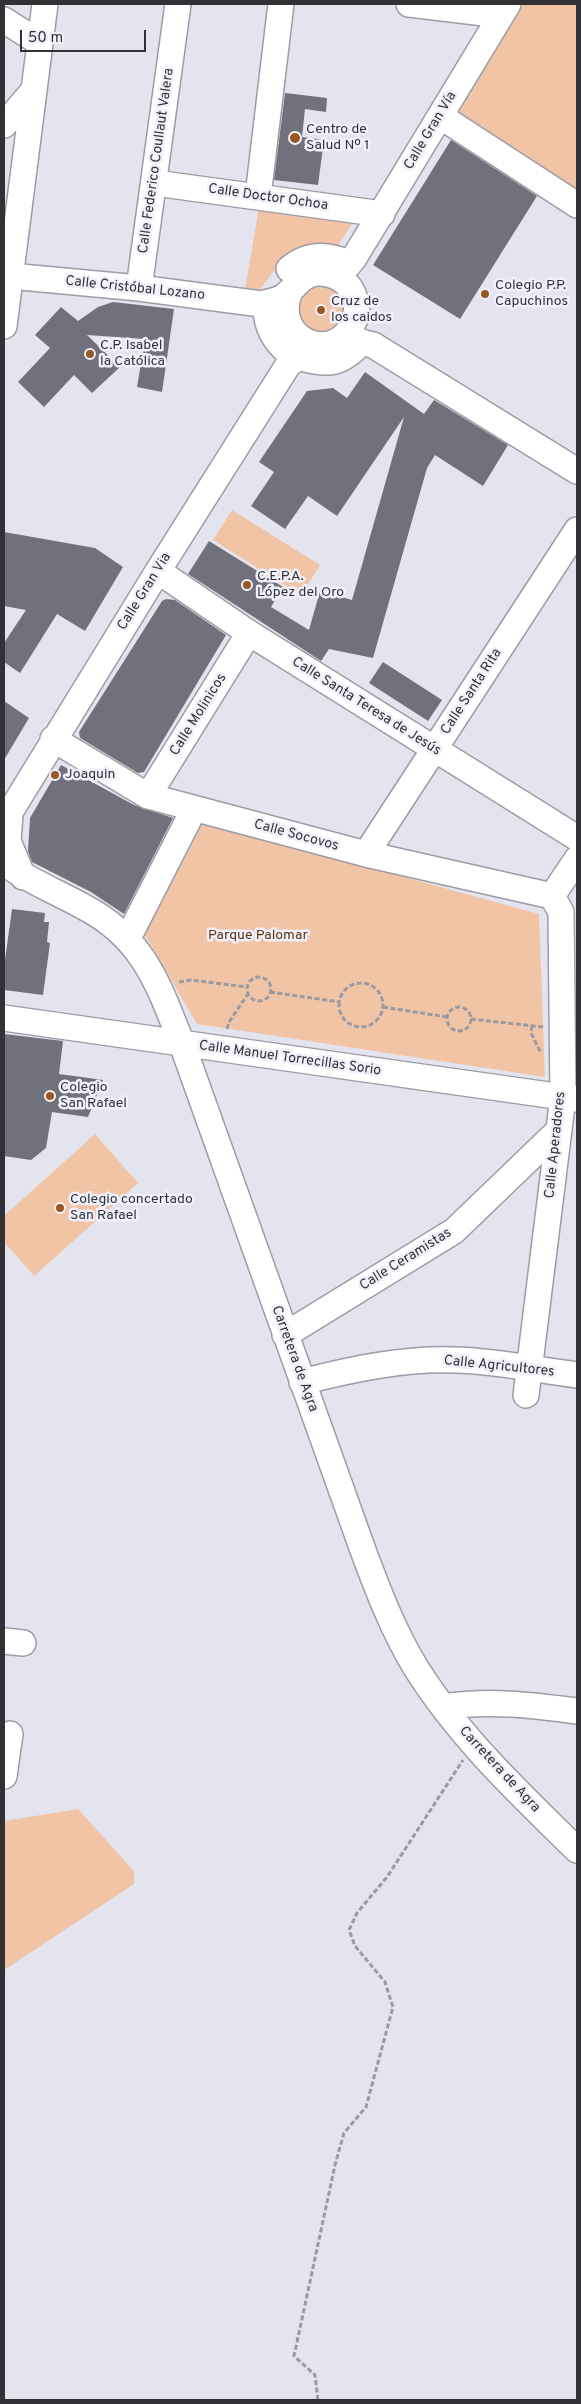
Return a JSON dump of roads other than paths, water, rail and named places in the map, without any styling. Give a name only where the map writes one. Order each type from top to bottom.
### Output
[{"type":"street","points":[[4,321],[10,276],[14,170],[34,90],[45,4]]},
{"type":"street","name":"Calle Federico Coullaut Valera","points":[[139,288],[155,183],[178,4]]},
{"type":"street","points":[[258,196],[281,4]]},
{"type":"street","points":[[409,4],[504,9]]},
{"type":"street","name":"Calle Gran Vía","points":[[347,270],[504,9]]},
{"type":"street","points":[[4,20],[40,44]]},
{"type":"street","points":[[4,125],[34,90]]},
{"type":"street","points":[[440,116],[577,205]]},
{"type":"street","name":"Calle Doctor Ochoa","points":[[155,183],[382,214]]},
{"type":"street","points":[[264,304],[302,345],[314,362],[328,363],[339,361],[350,355],[364,335],[347,270],[335,257],[321,255],[294,264],[280,277],[264,304],[266,324],[272,336],[302,345],[351,328],[364,335],[577,471]]},
{"type":"street","points":[[264,304],[283,297],[297,282],[307,276],[347,270]]},
{"type":"street","name":"Calle Cristóbal Lozano","points":[[10,276],[139,288],[264,304]]},
{"type":"street","points":[[290,291],[286,301],[302,345]]},
{"type":"street","name":"Calle Gran Via","points":[[5,820],[53,739],[158,571],[302,345]]},
{"type":"street","name":"Calle Santa Rita","points":[[366,854],[577,530]]},
{"type":"street","name":"Calle Santa Teresa de Jesús","points":[[158,571],[249,633],[577,838]]},
{"type":"street","name":"Calle Molinicos","points":[[148,796],[249,633]]},
{"type":"street","name":"Calle Socovos","points":[[53,739],[148,796],[366,854],[552,896]]},
{"type":"street","points":[[128,938],[194,809]]},
{"type":"street","points":[[5,820],[10,871]]},
{"type":"street","points":[[552,896],[577,859]]},
{"type":"street","name":"Carretera de Agra","points":[[10,871],[86,908],[128,938],[142,956],[158,985],[182,1044],[382,1602],[416,1667],[443,1707],[472,1744],[577,1850]]},
{"type":"street","name":"Calle Aperadores","points":[[526,1395],[559,1130],[570,1098],[561,1030],[561,912],[552,896]]},
{"type":"street","name":"Calle Manuel Torrecillas Sorio","points":[[4,1018],[570,1098]]},
{"type":"street","name":"Calle Ceramistas","points":[[285,1334],[414,1257],[454,1230],[559,1130]]},
{"type":"street","name":"Calle Agricultores","points":[[302,1382],[335,1373],[394,1364],[456,1360],[577,1375]]},
{"type":"street","points":[[443,1707],[468,1703],[509,1702],[577,1711]]},
{"type":"street","points":[[4,1776],[10,1734]]},
{"type":"place","name":"Centro de Salud Nº 1","points":[[295,138]]},
{"type":"place","name":"Colegio P.P. Capuchinos","points":[[485,294]]},
{"type":"place","name":"Cruz de los caidos","points":[[321,310]]},
{"type":"place","name":"C.P. Isabel la Católica","points":[[90,354]]},
{"type":"place","name":"C.E.P.A. López del Oro","points":[[247,585]]},
{"type":"place","name":"Joaquin","points":[[55,775]]},
{"type":"place","name":"Colegio San Rafael","points":[[50,1096]]},
{"type":"place","name":"Colegio concertado San Rafael","points":[[60,1208]]},
{"type":"park label","name":"Parque Palomar","points":[[258,936]]}]
